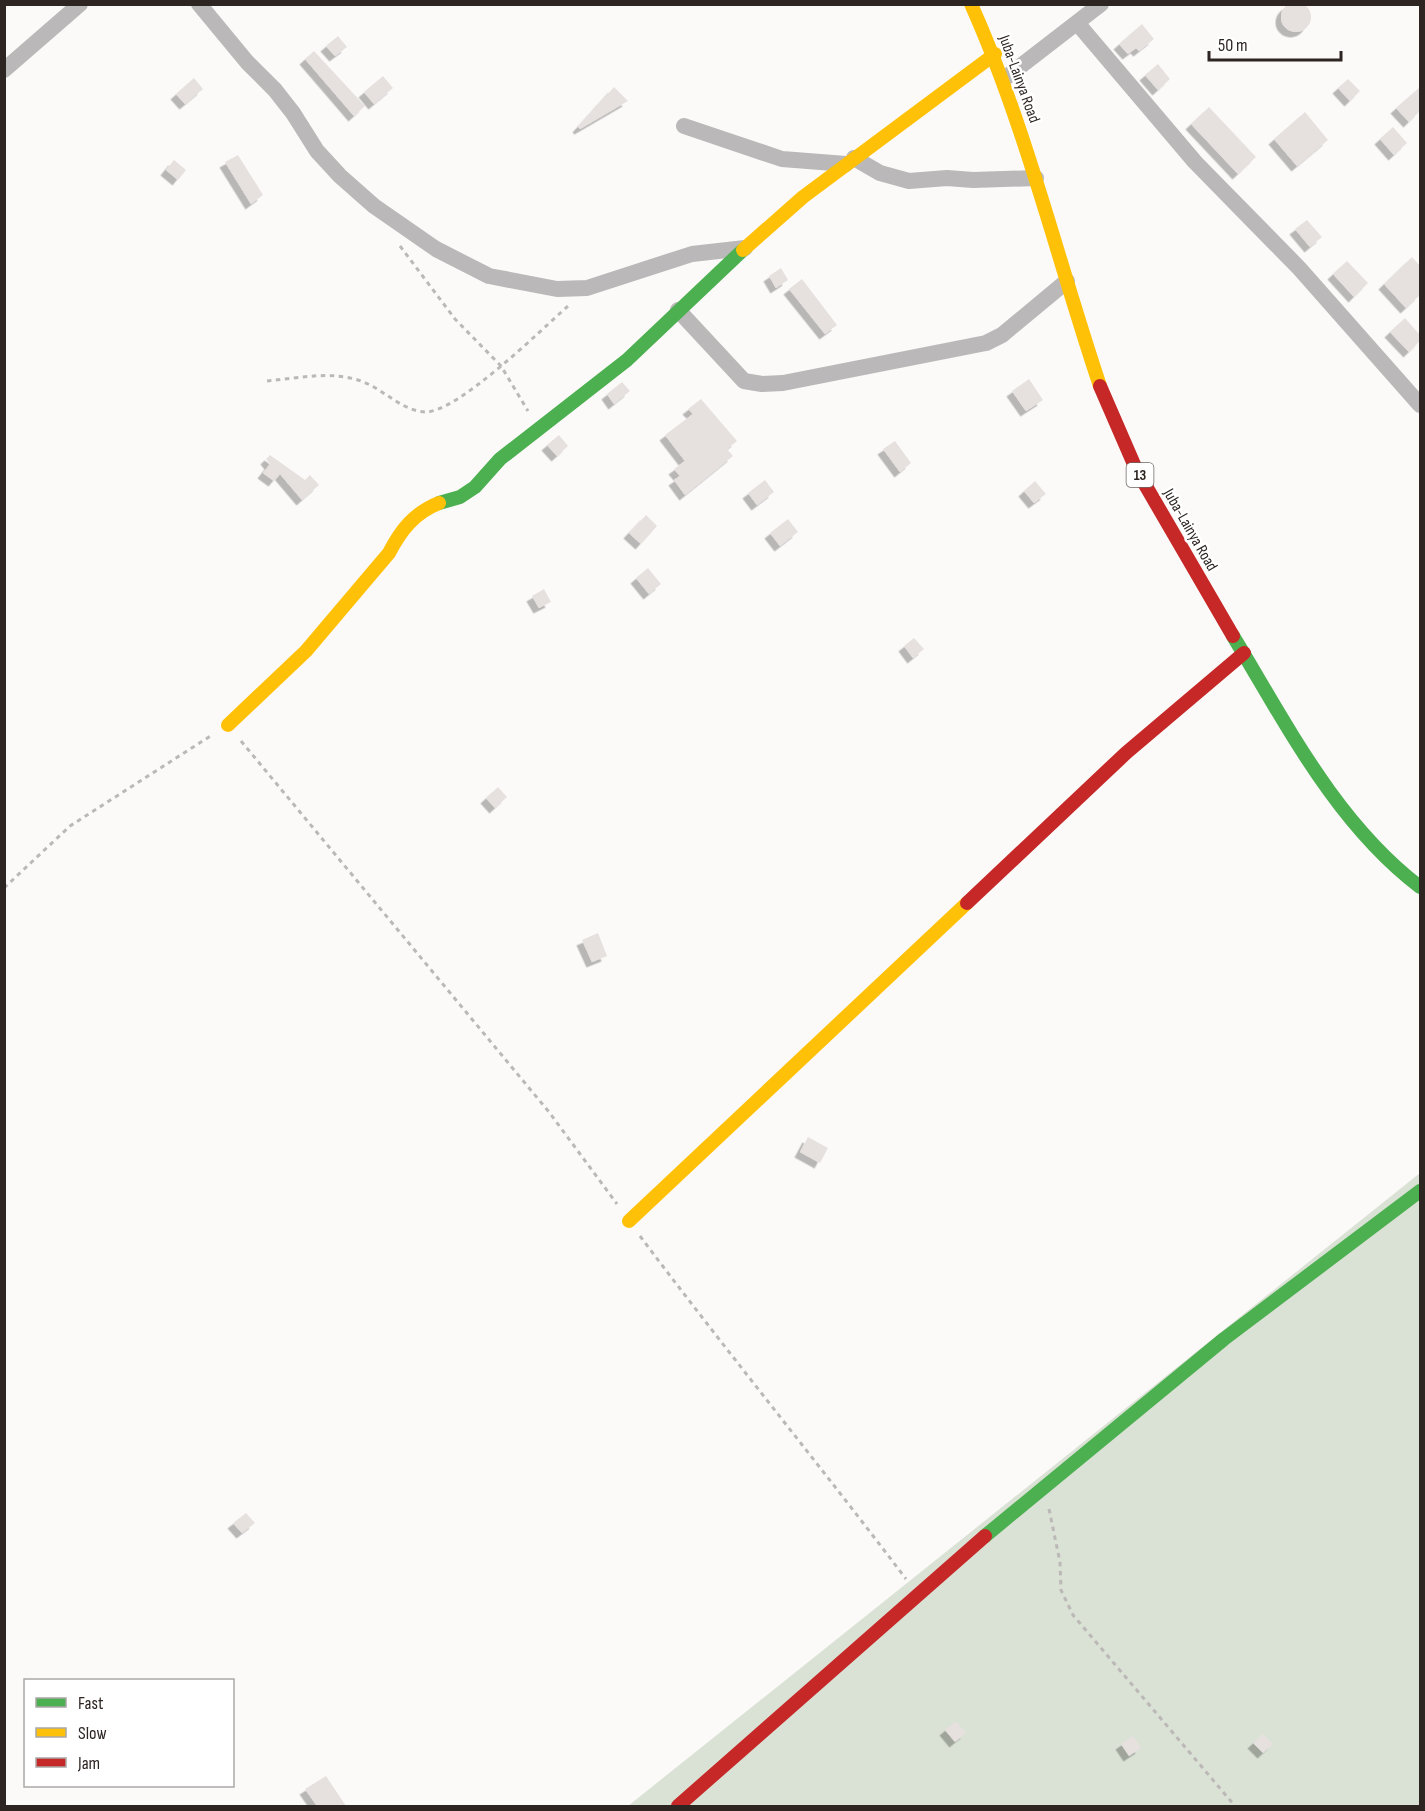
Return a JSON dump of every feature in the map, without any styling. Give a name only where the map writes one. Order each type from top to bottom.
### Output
[{"type":"street","points":[[4,70],[80,4]]},
{"type":"street","points":[[199,4],[247,62],[294,113],[317,151],[374,206],[436,249],[489,276],[556,289],[587,288],[692,254],[745,248]]},
{"type":"street","name":"Juba-Lainya Road","points":[[971,4],[995,54],[1004,79],[1104,398],[1131,459],[1244,653],[1346,813],[1390,865],[1420,887]]},
{"type":"street","points":[[1004,79],[1101,4]]},
{"type":"street","points":[[1078,24],[1195,162],[1299,268],[1420,405]]},
{"type":"street","points":[[228,724],[306,651],[389,553],[398,536],[414,516],[436,504],[460,497],[475,487],[500,459],[627,360],[745,248],[850,161],[995,54]]},
{"type":"street","points":[[684,126],[782,159],[850,161],[909,181],[947,177],[973,180],[1036,178]]},
{"type":"street","points":[[678,310],[744,381],[772,384],[986,343],[1002,335],[1067,281]]},
{"type":"street","points":[[629,1221],[1126,753],[1244,653]]},
{"type":"street","points":[[678,1806],[916,1592],[1197,1360],[1420,1191]]},
{"type":"path","points":[[398,242],[442,303],[501,366],[539,428]]},
{"type":"path","points":[[267,381],[325,375],[349,378],[368,384],[412,410],[431,411],[464,394],[501,366],[587,288]]},
{"type":"path","points":[[4,888],[70,826],[228,724],[549,1112],[718,1339],[824,1470],[916,1592]]},
{"type":"path","points":[[1044,1486],[1060,1562],[1061,1590],[1073,1616],[1234,1806]]},
{"type":"shaded area","points":[[1420,1173],[1420,1806],[628,1806]]},
{"type":"building","points":[[1296,2],[1307,6],[1311,17],[1307,28],[1296,32],[1285,28],[1281,17],[1285,6]]},
{"type":"building","points":[[1142,24],[1154,39],[1139,51],[1136,48],[1128,54],[1119,44]]},
{"type":"building","points":[[338,36],[347,47],[335,56],[326,46]]},
{"type":"building","points":[[314,51],[365,106],[354,116],[305,59]]},
{"type":"building","points":[[1158,64],[1170,79],[1158,90],[1145,75]]},
{"type":"building","points":[[383,76],[393,88],[374,104],[364,92]]},
{"type":"building","points":[[194,78],[203,89],[185,104],[176,94]]},
{"type":"building","points":[[1348,79],[1360,91],[1350,101],[1338,88]]},
{"type":"building","points":[[614,87],[628,101],[580,129],[578,127]]},
{"type":"building","points":[[1420,87],[1420,111],[1409,122],[1396,108]]},
{"type":"building","points":[[1209,107],[1256,157],[1238,174],[1191,124]]},
{"type":"building","points":[[1305,112],[1328,140],[1297,166],[1274,139]]},
{"type":"building","points":[[1393,127],[1407,143],[1394,155],[1380,139]]},
{"type":"building","points":[[238,155],[263,195],[251,204],[225,162]]},
{"type":"building","points":[[174,160],[186,170],[178,180],[166,170]]},
{"type":"building","points":[[1307,220],[1322,237],[1310,247],[1295,229]]},
{"type":"building","points":[[1412,257],[1420,266],[1420,295],[1406,308],[1384,284]]},
{"type":"building","points":[[1347,261],[1368,283],[1354,297],[1333,274]]},
{"type":"building","points":[[781,268],[788,280],[776,288],[769,276]]},
{"type":"building","points":[[802,279],[837,325],[825,334],[789,289]]},
{"type":"building","points":[[1405,318],[1420,335],[1420,341],[1409,352],[1390,332]]},
{"type":"building","points":[[1029,379],[1043,400],[1026,411],[1012,391]]},
{"type":"building","points":[[622,382],[630,391],[614,404],[607,394]]},
{"type":"building","points":[[701,399],[737,441],[727,449],[733,456],[685,495],[674,480],[680,476],[674,469],[685,461],[665,435],[693,414],[688,409]]},
{"type":"building","points":[[559,435],[568,446],[557,456],[547,445]]},
{"type":"building","points":[[895,441],[911,463],[900,472],[883,449]]},
{"type":"building","points":[[270,455],[305,480],[310,475],[319,485],[302,500],[280,474],[274,481],[263,473],[270,464],[266,459]]},
{"type":"building","points":[[765,480],[774,492],[757,505],[748,493]]},
{"type":"building","points":[[1035,481],[1046,494],[1034,503],[1024,491]]},
{"type":"building","points":[[646,515],[657,526],[641,544],[629,533]]},
{"type":"building","points":[[788,519],[798,532],[780,546],[770,533]]},
{"type":"building","points":[[648,568],[661,584],[649,594],[636,578]]},
{"type":"building","points":[[544,589],[551,602],[539,608],[532,596]]},
{"type":"building","points":[[914,638],[924,649],[913,658],[904,646]]},
{"type":"building","points":[[498,787],[507,797],[495,808],[486,798]]},
{"type":"building","points":[[598,933],[607,956],[592,962],[582,940]]},
{"type":"building","points":[[808,1137],[828,1148],[820,1163],[800,1152]]},
{"type":"building","points":[[246,1513],[255,1523],[242,1533],[233,1523]]},
{"type":"building","points":[[956,1721],[966,1733],[955,1742],[945,1730]]},
{"type":"building","points":[[1263,1734],[1273,1744],[1263,1753],[1253,1743]]},
{"type":"building","points":[[1133,1736],[1141,1748],[1129,1756],[1121,1744]]},
{"type":"building","points":[[326,1776],[346,1806],[317,1806],[305,1789]]},
{"type":"traffic: fast","points":[[439,503],[460,497],[475,487],[500,459],[627,360],[743,250]]},
{"type":"traffic: fast","points":[[1233,636],[1294,738],[1338,803],[1390,861],[1420,887]]},
{"type":"traffic: fast","points":[[985,1536],[1224,1339],[1420,1191]]},
{"type":"traffic: slow","points":[[971,4],[991,50],[1025,145],[1100,386]]},
{"type":"traffic: slow","points":[[743,250],[803,197],[995,54]]},
{"type":"traffic: slow","points":[[228,725],[306,651],[389,553],[409,523],[422,512],[439,503]]},
{"type":"traffic: slow","points":[[629,1221],[967,903]]},
{"type":"traffic: jam","points":[[1100,386],[1136,469],[1233,636]]},
{"type":"traffic: jam","points":[[967,903],[1126,753],[1244,653]]},
{"type":"traffic: jam","points":[[678,1806],[985,1536]]}]
